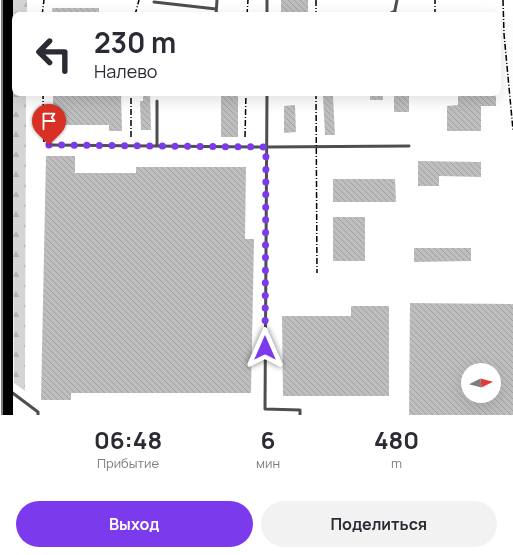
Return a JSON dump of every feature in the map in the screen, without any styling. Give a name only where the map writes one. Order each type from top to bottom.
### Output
[{"type":"highway","points":[[8,0],[5,54],[5,299],[8,415]]},
{"type":"lane","points":[[154,2],[216,9],[217,0]]},
{"type":"lane","points":[[267,0],[267,12]]},
{"type":"lane","points":[[395,12],[397,0]]},
{"type":"lane","points":[[267,96],[265,409],[300,410],[300,415]]},
{"type":"lane","points":[[156,101],[157,146]]},
{"type":"lane","points":[[49,145],[266,147],[409,146]]},
{"type":"lane","points":[[8,389],[38,412],[38,415]]},
{"type":"green space","points":[[11,0],[27,0],[27,12],[12,12],[12,96],[26,96],[25,391],[14,383]]},
{"type":"building","points":[[281,0],[308,0],[308,12],[281,12]]},
{"type":"building","points":[[52,8],[99,8],[99,12],[53,12]]},
{"type":"building","points":[[53,96],[121,96],[122,131],[109,131],[109,125],[53,125]]},
{"type":"building","points":[[143,96],[150,96],[151,130],[141,130],[140,101],[143,101]]},
{"type":"building","points":[[221,96],[238,96],[238,137],[221,137]]},
{"type":"building","points":[[323,96],[333,96],[335,135],[325,135]]},
{"type":"building","points":[[370,96],[383,96],[383,100],[370,100]]},
{"type":"building","points":[[394,96],[409,96],[409,112],[394,112]]},
{"type":"building","points":[[458,96],[496,96],[496,106],[481,106],[481,131],[447,131],[447,106],[458,105]]},
{"type":"building","points":[[295,105],[296,132],[284,133],[284,106]]},
{"type":"building","points":[[46,156],[75,156],[75,173],[136,173],[136,167],[246,167],[245,239],[254,239],[251,393],[71,393],[71,400],[41,400]]},
{"type":"building","points":[[418,161],[481,162],[481,177],[439,176],[439,186],[418,186]]},
{"type":"building","points":[[333,179],[395,179],[396,202],[333,202]]},
{"type":"building","points":[[333,217],[365,217],[365,261],[333,261]]},
{"type":"building","points":[[414,248],[471,248],[471,261],[414,262]]},
{"type":"building","points":[[410,303],[513,304],[513,415],[409,415]]},
{"type":"building","points":[[351,306],[389,306],[389,396],[283,396],[282,316],[351,316]]},
{"type":"tram line","points":[[2,0],[2,415]]},
{"type":"railway","points":[[42,12],[44,0]]},
{"type":"railway","points":[[136,12],[139,0]]},
{"type":"railway","points":[[247,12],[248,0]]},
{"type":"railway","points":[[316,0],[316,12]]},
{"type":"railway","points":[[435,0],[435,12]]},
{"type":"railway","points":[[503,0],[504,34],[513,130]]},
{"type":"railway","points":[[43,96],[44,142]]},
{"type":"railway","points":[[131,96],[131,137]]},
{"type":"railway","points":[[245,137],[246,96]]},
{"type":"railway","points":[[316,96],[317,273]]},
{"type":"route","points":[[49,145],[266,147],[265,348]]}]
